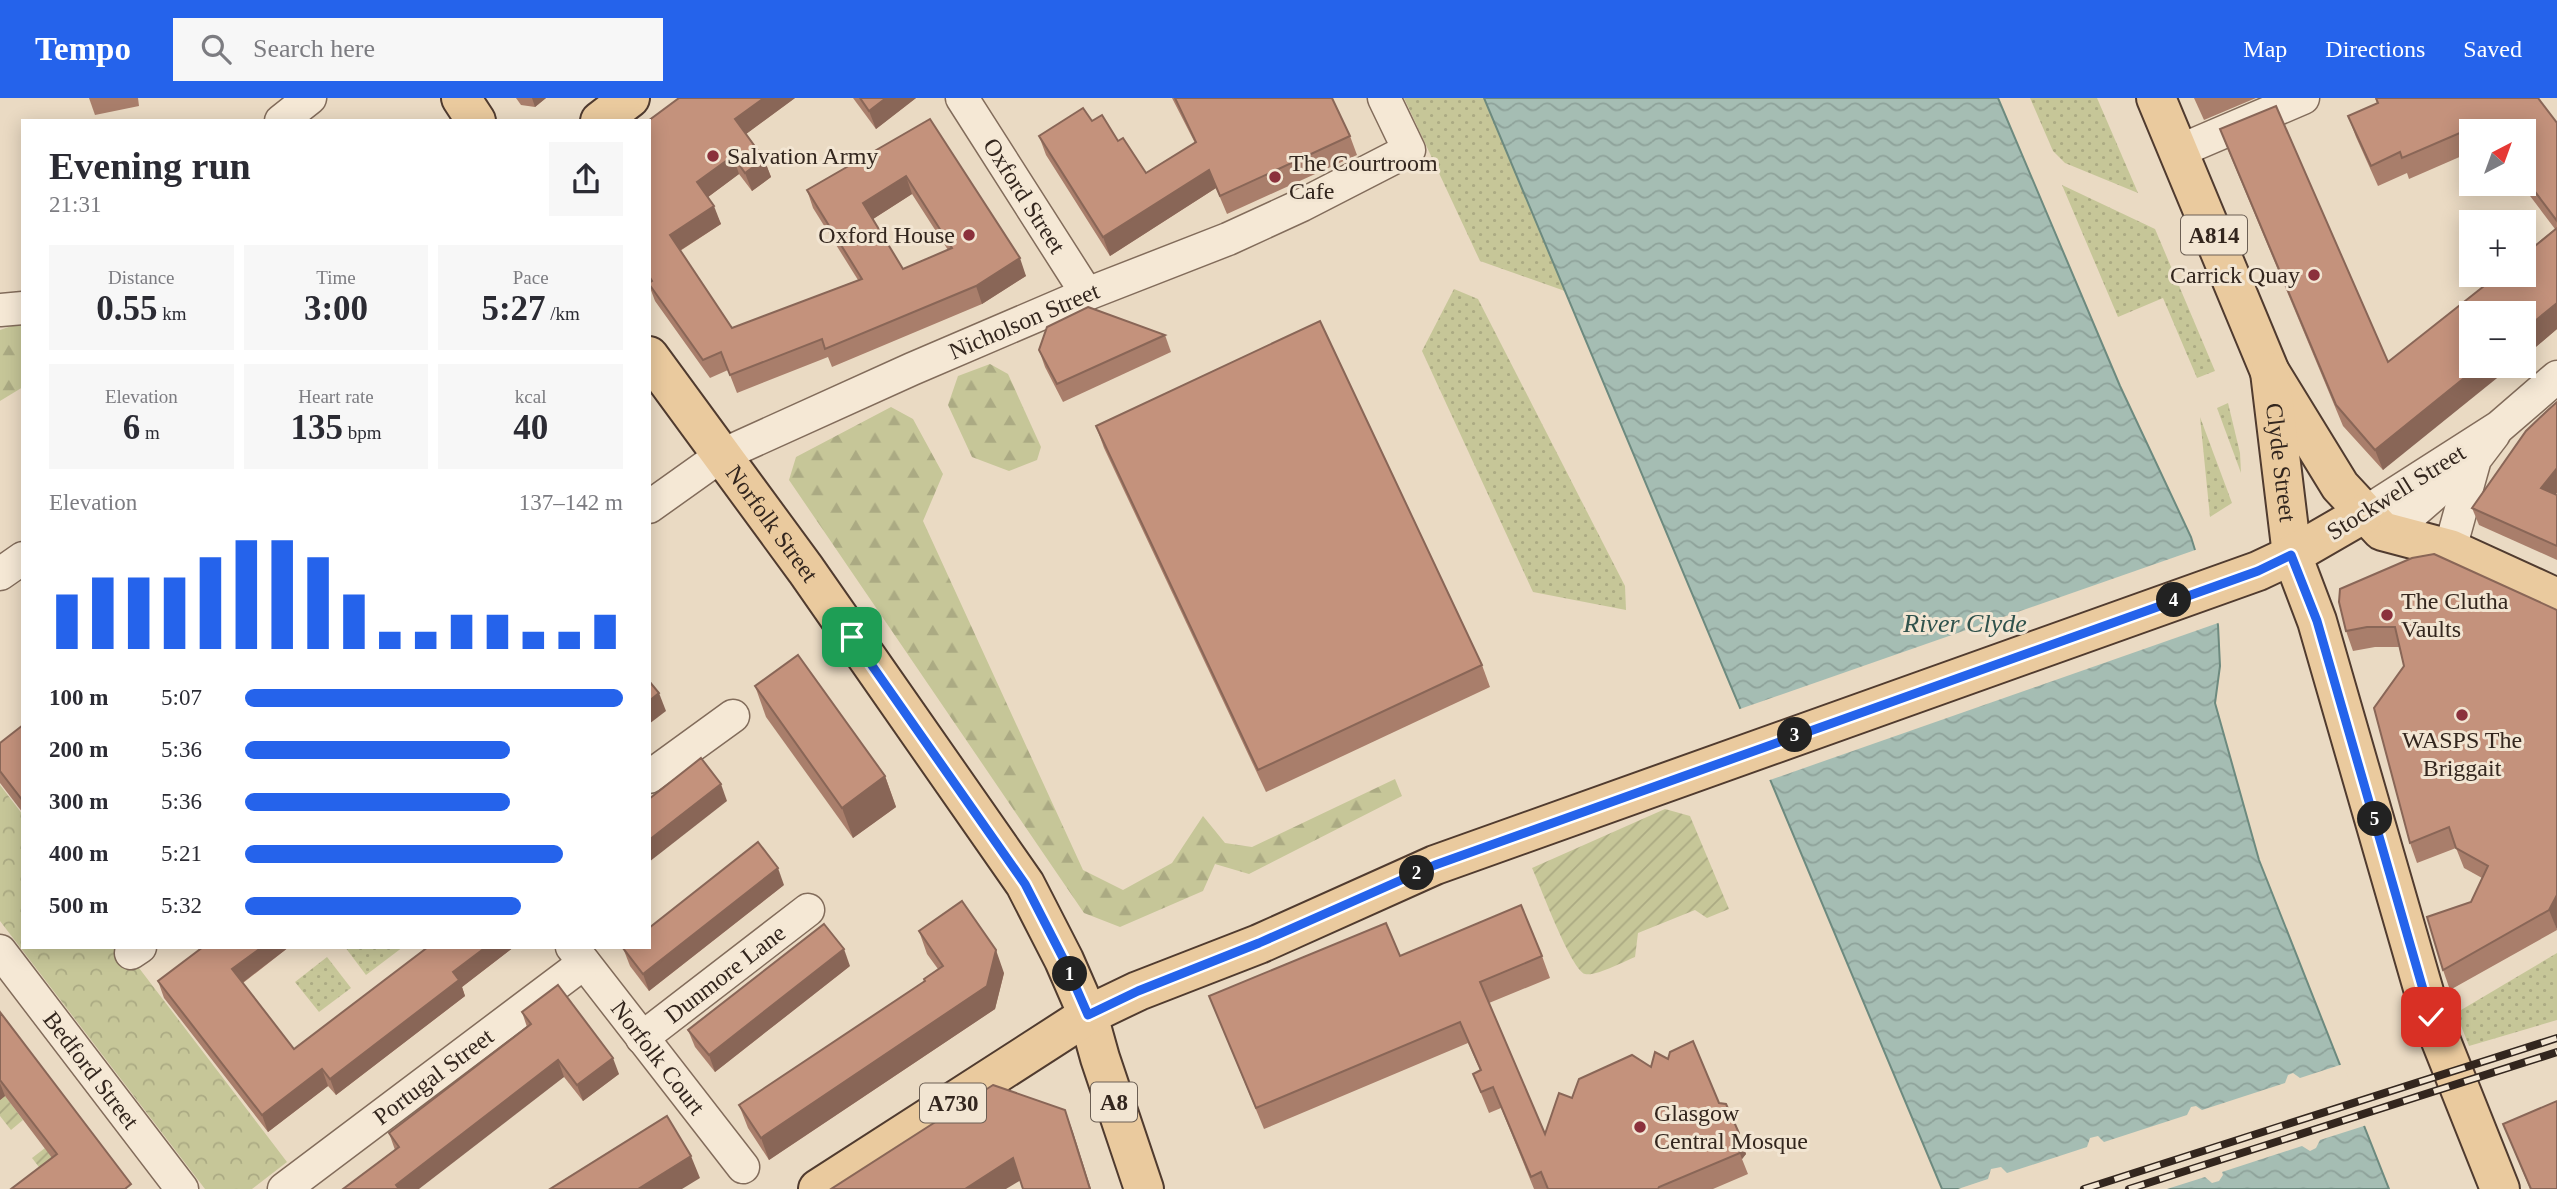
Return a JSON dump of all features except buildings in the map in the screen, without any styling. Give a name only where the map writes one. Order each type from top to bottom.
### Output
[{"type":"main road","points":[[461,98],[475,119]]},
{"type":"main road","points":[[603,119],[630,98]]},
{"type":"main road","name":"Clyde Street","points":[[2156,98],[2270,372],[2332,474],[2373,523]]},
{"type":"main road","name":"Norfolk Street","points":[[651,359],[814,581],[1025,884],[1064,960],[1088,1015]]},
{"type":"main road","name":"Clyde Street","points":[[2270,372],[2291,555],[2317,621],[2431,1017],[2500,1189]]},
{"type":"main road","points":[[2373,523],[2450,549],[2557,597]]},
{"type":"main road","name":"Stockwell Street","points":[[1088,1015],[1138,991],[1259,943],[1435,865],[2258,571],[2373,523]]},
{"type":"main road","name":"A730","points":[[817,1189],[1088,1015]]},
{"type":"main road","name":"A8","points":[[1088,1015],[1144,1189]]},
{"type":"street","points":[[284,119],[310,98]]},
{"type":"street","name":"Oxford Street","points":[[962,98],[1087,294]]},
{"type":"street","name":"Nicholson Street","points":[[651,506],[722,455],[886,380],[1087,294],[1228,239],[1302,205],[1409,150],[1384,98]]},
{"type":"street","points":[[2179,150],[2303,98]]},
{"type":"street","points":[[0,310],[21,308]]},
{"type":"street","name":"Stockwell Street","points":[[2373,523],[2499,427],[2557,377]]},
{"type":"street","name":"Stockwell Street","points":[[2373,523],[2407,518],[2474,459],[2499,427]]},
{"type":"street","name":"Stockwell Street","points":[[2450,549],[2474,459]]},
{"type":"street","points":[[0,574],[21,559]]},
{"type":"street","points":[[651,776],[733,716]]},
{"type":"street","name":"Dunmore Lane","points":[[642,1038],[808,910]]},
{"type":"street","name":"Norfolk Court","points":[[578,955],[743,1167]]},
{"type":"street","name":"Portugal Street","points":[[284,1189],[578,955]]},
{"type":"street","name":"Bedford Street","points":[[5,968],[182,1189]]},
{"type":"green space","points":[[1404,98],[1484,98],[1565,291],[1480,261]]},
{"type":"green space","points":[[2030,98],[2097,98],[2138,193],[2065,163],[2053,151]]},
{"type":"green space","points":[[2062,185],[2155,229],[2215,371],[2197,378],[2163,298],[2118,317]]},
{"type":"green space","points":[[1454,289],[1478,299],[1625,586],[1626,610],[1533,592],[1422,351]]},
{"type":"green space","points":[[21,323],[21,388],[0,401],[0,330]]},
{"type":"green space","points":[[990,364],[1008,374],[1041,447],[1037,460],[1009,471],[972,457],[948,405],[958,376]]},
{"type":"green space","points":[[2228,403],[2240,453],[2241,473],[2217,408]]},
{"type":"green space","points":[[891,407],[913,419],[943,474],[923,521],[1083,870],[1123,890],[1172,863],[1203,816],[1225,843],[1252,847],[1395,779],[1402,796],[1249,874],[1215,864],[1203,891],[1120,927],[1084,913],[789,480],[796,457]]},
{"type":"green space","points":[[2200,417],[2232,503],[2210,517]]},
{"type":"green space","points":[[0,785],[21,812],[21,948],[0,921]]},
{"type":"green space","points":[[1665,809],[1690,816],[1729,909],[1707,918],[1695,910],[1638,933],[1635,957],[1603,971],[1585,974],[1579,969],[1564,943],[1532,868]]},
{"type":"green space","points":[[21,949],[125,949],[287,1162],[252,1189],[205,1189]]},
{"type":"green space","points":[[346,949],[400,949],[366,975]]},
{"type":"green space","points":[[2557,953],[2557,1020],[2469,1046],[2456,1013]]},
{"type":"green space","points":[[327,957],[351,988],[319,1012],[295,982]]},
{"type":"green space","points":[[0,1089],[23,1120],[11,1130],[0,1116]]},
{"type":"green space","points":[[45,1148],[68,1179],[55,1188],[32,1158]]},
{"type":"water","name":"River Clyde","points":[[1484,98],[1998,98],[2120,386],[2191,537],[2218,625],[2220,666],[2215,703],[2259,860],[2389,1189],[1942,1189]]},
{"type":"pier","points":[[2198,549],[2221,622],[1767,781],[1737,710]]},
{"type":"pier","points":[[2343,1064],[2367,1125],[2320,1140],[2316,1148],[2310,1151],[2302,1146],[2222,1172],[2219,1181],[2212,1183],[2205,1177],[2167,1189],[1958,1189],[1988,1179],[1991,1169],[2001,1167],[2007,1173],[2087,1147],[2090,1138],[2098,1136],[2104,1142],[2187,1115],[2191,1107],[2196,1106],[2202,1110],[2285,1083],[2288,1075],[2293,1073],[2300,1078]]},
{"type":"railway","points":[[2084,1189],[2557,1038]]},
{"type":"railway","points":[[2129,1189],[2557,1052]]},
{"type":"place","name":"Salvation Army","points":[[713,156]]},
{"type":"place","name":"The Courtroom Cafe","points":[[1275,177]]},
{"type":"place","name":"Oxford House","points":[[969,235]]},
{"type":"place","name":"Carrick Quay","points":[[2314,275]]},
{"type":"place","name":"The Clutha Vaults","points":[[2387,615]]},
{"type":"place","name":"WASPS The Briggait","points":[[2462,715]]},
{"type":"place","name":"Glasgow Central Mosque","points":[[1640,1127]]},
{"type":"route","points":[[852,637],[1025,884],[1064,960],[1088,1015],[1138,991],[1259,943],[1435,865],[2258,571],[2291,555],[2317,621],[2431,1017]]}]
